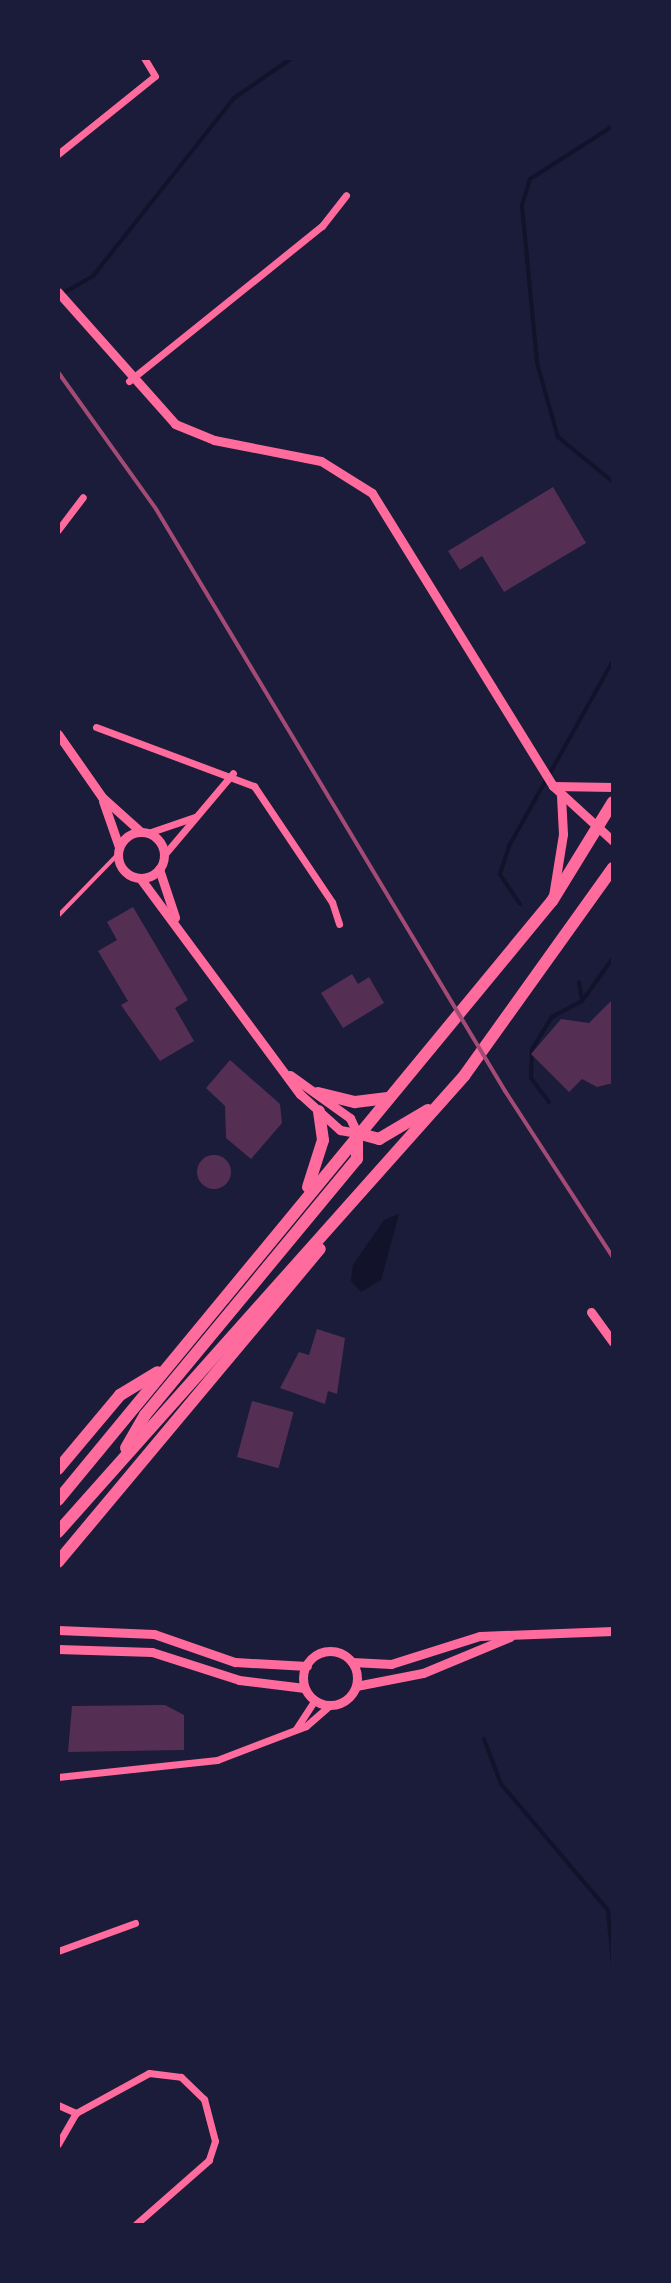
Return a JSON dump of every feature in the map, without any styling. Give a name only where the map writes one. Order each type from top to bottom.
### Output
[{"type":"highway","points":[[58,1500],[306,1194],[552,901],[613,802]]},
{"type":"highway","points":[[58,1532],[443,1099],[613,868]]},
{"type":"highway","points":[[318,1093],[355,1102],[388,1098]]},
{"type":"highway","points":[[357,1133],[388,1136],[443,1099]]},
{"type":"highway","points":[[306,1194],[323,1140],[319,1111]]},
{"type":"highway","points":[[114,1470],[145,1415],[357,1159],[357,1133]]},
{"type":"highway","points":[[58,1562],[244,1348],[350,1207]]},
{"type":"highway","points":[[58,1469],[120,1395],[165,1368]]},
{"type":"street","points":[[58,154],[155,76],[144,58]]},
{"type":"street","points":[[129,381],[322,226],[346,195]]},
{"type":"street","points":[[58,292],[129,381],[186,430],[321,461],[372,493],[553,786],[613,841]]},
{"type":"street","points":[[58,530],[83,497]]},
{"type":"street","points":[[96,727],[233,773],[254,786],[283,822],[339,924]]},
{"type":"street","points":[[58,734],[102,797],[145,833],[164,855]]},
{"type":"street","points":[[179,928],[159,869],[164,855],[233,773]]},
{"type":"street","points":[[553,786],[613,787]]},
{"type":"street","points":[[552,901],[563,834],[561,796]]},
{"type":"street","points":[[102,797],[126,873],[140,878],[179,928],[244,1027],[319,1111],[357,1133]]},
{"type":"street","points":[[119,850],[145,833],[198,816]]},
{"type":"street","points":[[140,878],[159,869]]},
{"type":"street","points":[[288,1073],[318,1093],[357,1133]]},
{"type":"street","points":[[591,1312],[613,1342]]},
{"type":"street","points":[[58,1630],[154,1634],[235,1662],[307,1666],[326,1652],[352,1662],[391,1664],[480,1636],[613,1631]]},
{"type":"street","points":[[58,1777],[188,1766],[295,1731],[356,1686],[423,1673],[513,1635]]},
{"type":"street","points":[[58,1649],[141,1650],[239,1680],[305,1688],[315,1700],[330,1705]]},
{"type":"street","points":[[352,1662],[356,1686]]},
{"type":"street","points":[[305,1688],[307,1666]]},
{"type":"street","points":[[295,1731],[315,1700]]},
{"type":"street","points":[[58,1951],[135,1923]]},
{"type":"street","points":[[58,2144],[76,2113],[149,2073],[181,2077],[204,2099],[215,2141],[209,2160],[135,2225]]},
{"type":"street","points":[[58,2105],[76,2113]]},
{"type":"lane","points":[[58,916],[119,850]]},
{"type":"shaded area","points":[[399,1214],[381,1280],[361,1292],[351,1281],[353,1265],[384,1220]]},
{"type":"building","points":[[553,487],[586,543],[504,592],[482,556],[460,570],[448,551]]},
{"type":"building","points":[[133,907],[188,1000],[175,1008],[194,1041],[160,1061],[121,1005],[128,1001],[98,951],[117,940],[107,922]]},
{"type":"building","points":[[352,974],[358,984],[369,977],[384,1003],[343,1028],[321,993]]},
{"type":"building","points":[[613,999],[613,1083],[597,1087],[582,1079],[569,1092],[531,1054],[561,1019],[589,1023]]},
{"type":"building","points":[[230,1060],[280,1104],[282,1123],[251,1159],[226,1138],[225,1106],[206,1088]]},
{"type":"building","points":[[214,1155],[226,1160],[231,1172],[226,1184],[214,1189],[202,1184],[197,1172],[202,1160]]},
{"type":"building","points":[[317,1329],[345,1338],[337,1394],[328,1391],[325,1404],[280,1388],[299,1352],[309,1355]]},
{"type":"building","points":[[252,1401],[294,1412],[279,1468],[237,1457]]},
{"type":"building","points":[[165,1705],[184,1715],[184,1750],[68,1752],[72,1706]]},
{"type":"waterway","points":[[60,295],[93,276],[234,98],[292,58]]},
{"type":"waterway","points":[[613,126],[530,179],[522,206],[537,363],[558,437],[613,482]]},
{"type":"waterway","points":[[520,904],[500,874],[509,846],[613,661]]},
{"type":"waterway","points":[[582,1001],[613,958]]},
{"type":"waterway","points":[[549,1102],[531,1078],[532,1049],[552,1017],[582,1001],[579,982]]},
{"type":"waterway","points":[[484,1739],[501,1784],[608,1910],[613,1965]]},
{"type":"railway","points":[[58,372],[156,509],[505,1091],[613,1257]]}]
